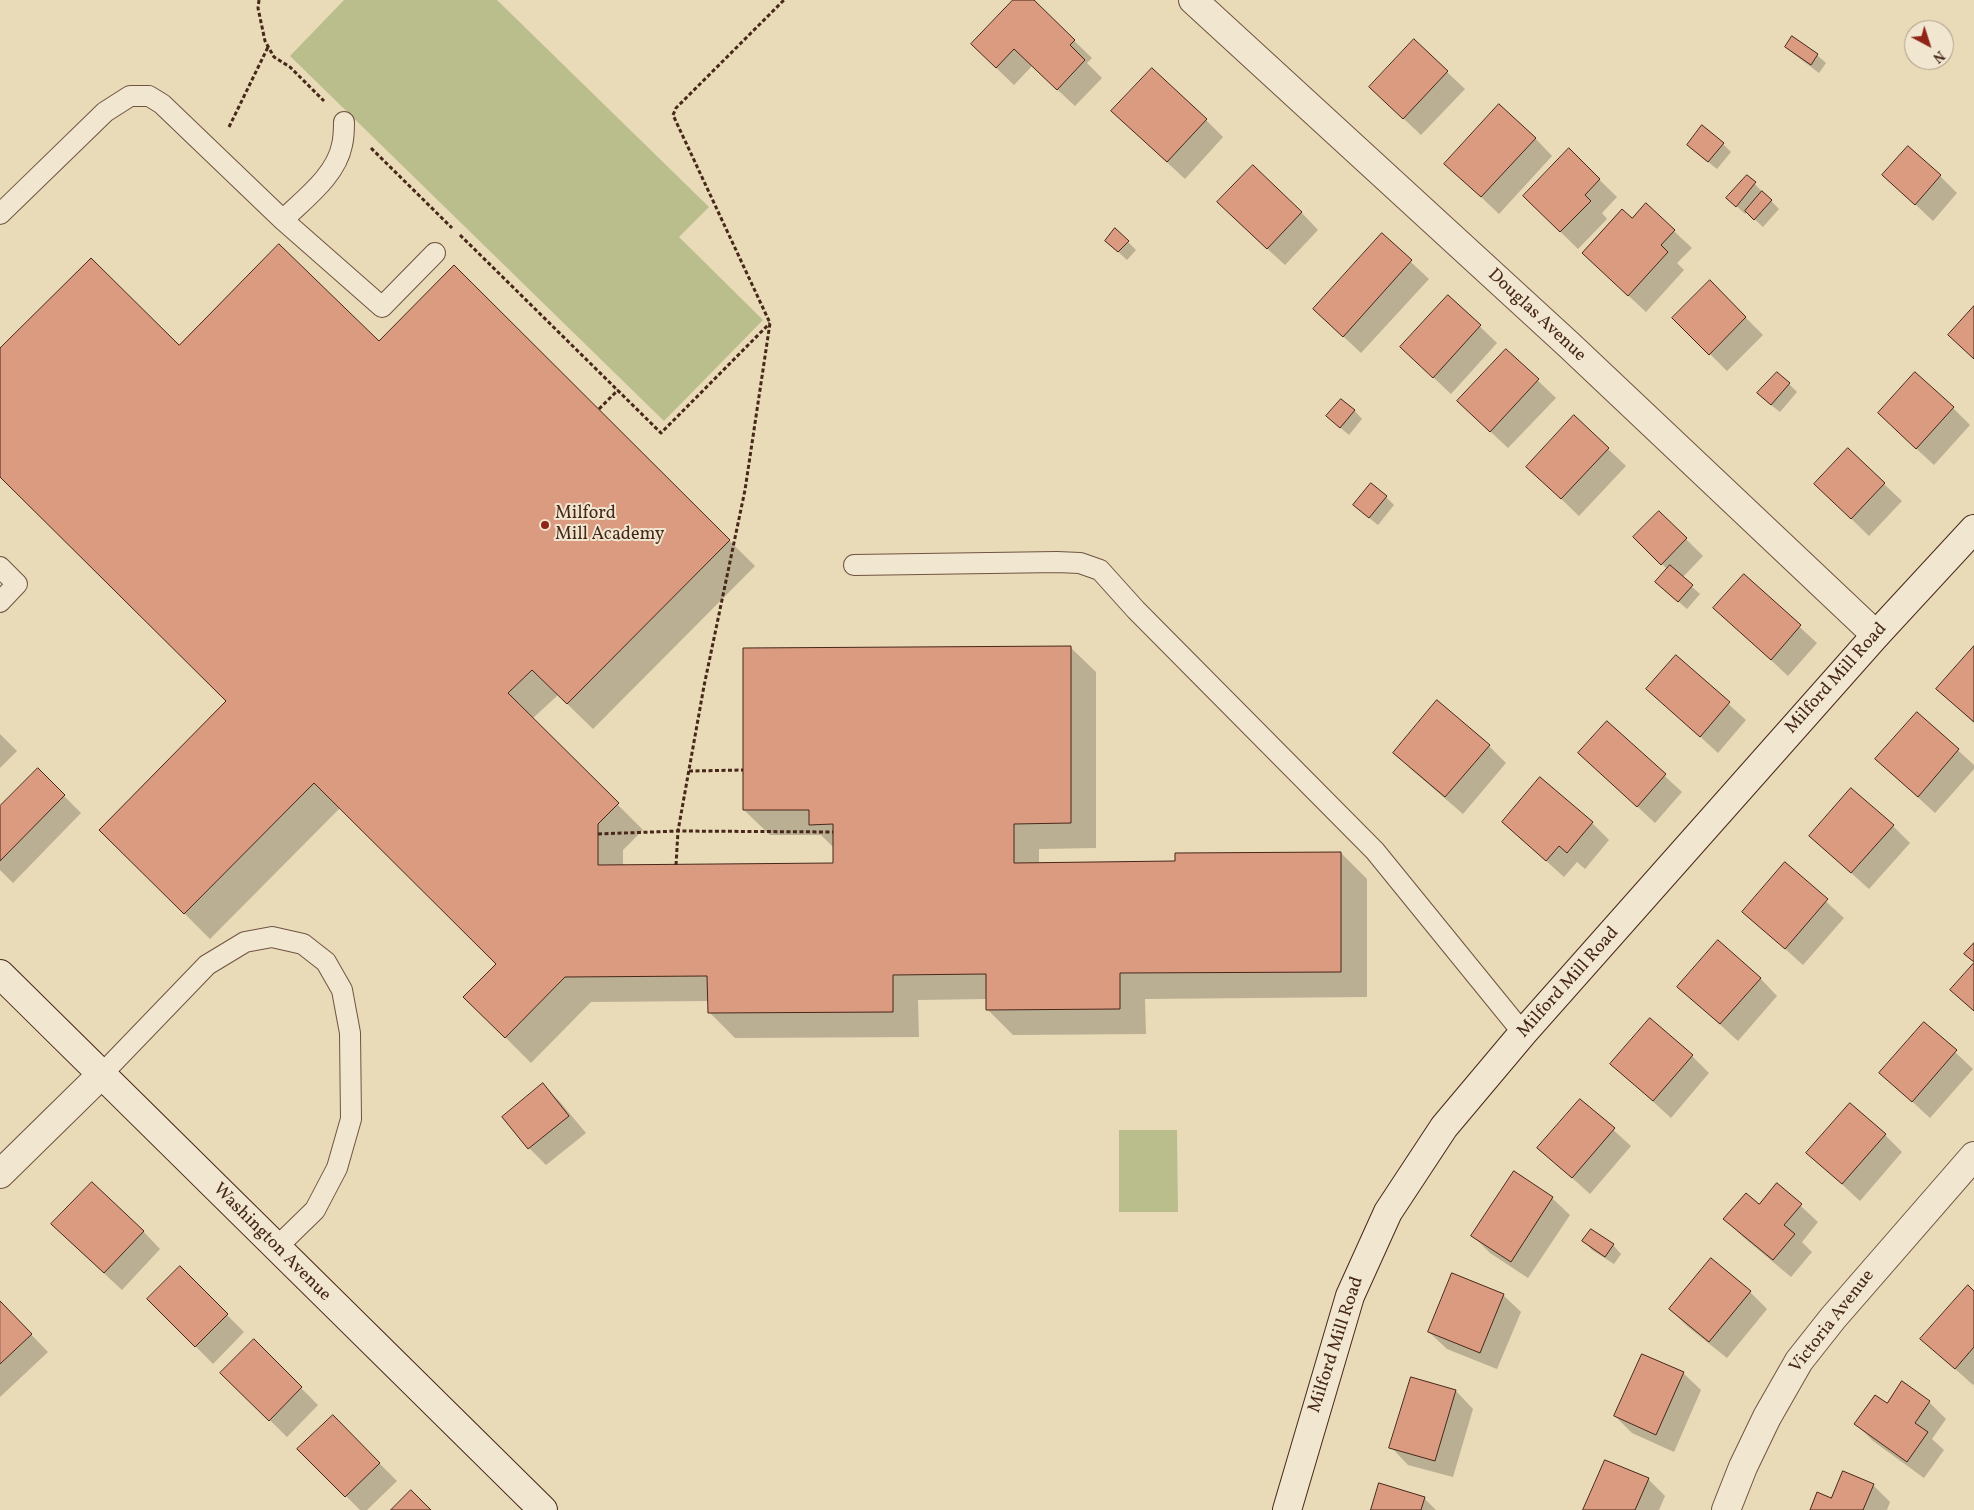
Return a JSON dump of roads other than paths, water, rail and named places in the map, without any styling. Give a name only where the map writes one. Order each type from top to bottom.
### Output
[{"type":"main road","name":"Douglas Avenue","points":[[1193,0],[1560,338],[1876,635]]},
{"type":"main road","name":"Milford Mill Road","points":[[1286,1510],[1350,1296],[1388,1212],[1444,1127],[1523,1034],[1876,635],[1974,529]]},
{"type":"main road","name":"Washington Avenue","points":[[0,974],[543,1510]]},
{"type":"main road","points":[[0,1174],[102,1074]]},
{"type":"main road","name":"Victoria Avenue","points":[[1726,1510],[1743,1467],[1767,1417],[1799,1361],[1833,1318],[1974,1156]]},
{"type":"lane","points":[[0,214],[105,112],[130,96],[149,96],[162,104],[215,157],[283,220],[382,307],[434,253]]},
{"type":"lane","points":[[283,220],[322,181],[334,164],[342,146],[344,122]]},
{"type":"lane","points":[[854,566],[1057,562],[1080,563],[1100,570],[1136,610],[1375,851],[1523,1034]]},
{"type":"lane","points":[[0,567],[17,584],[0,602]]},
{"type":"lane","points":[[102,1074],[207,965],[244,942],[272,937],[303,944],[326,962],[342,990],[350,1033],[351,1119],[337,1168],[315,1210],[276,1248]]},
{"type":"place","name":"Milford Mill Academy","points":[[545,525]]}]
